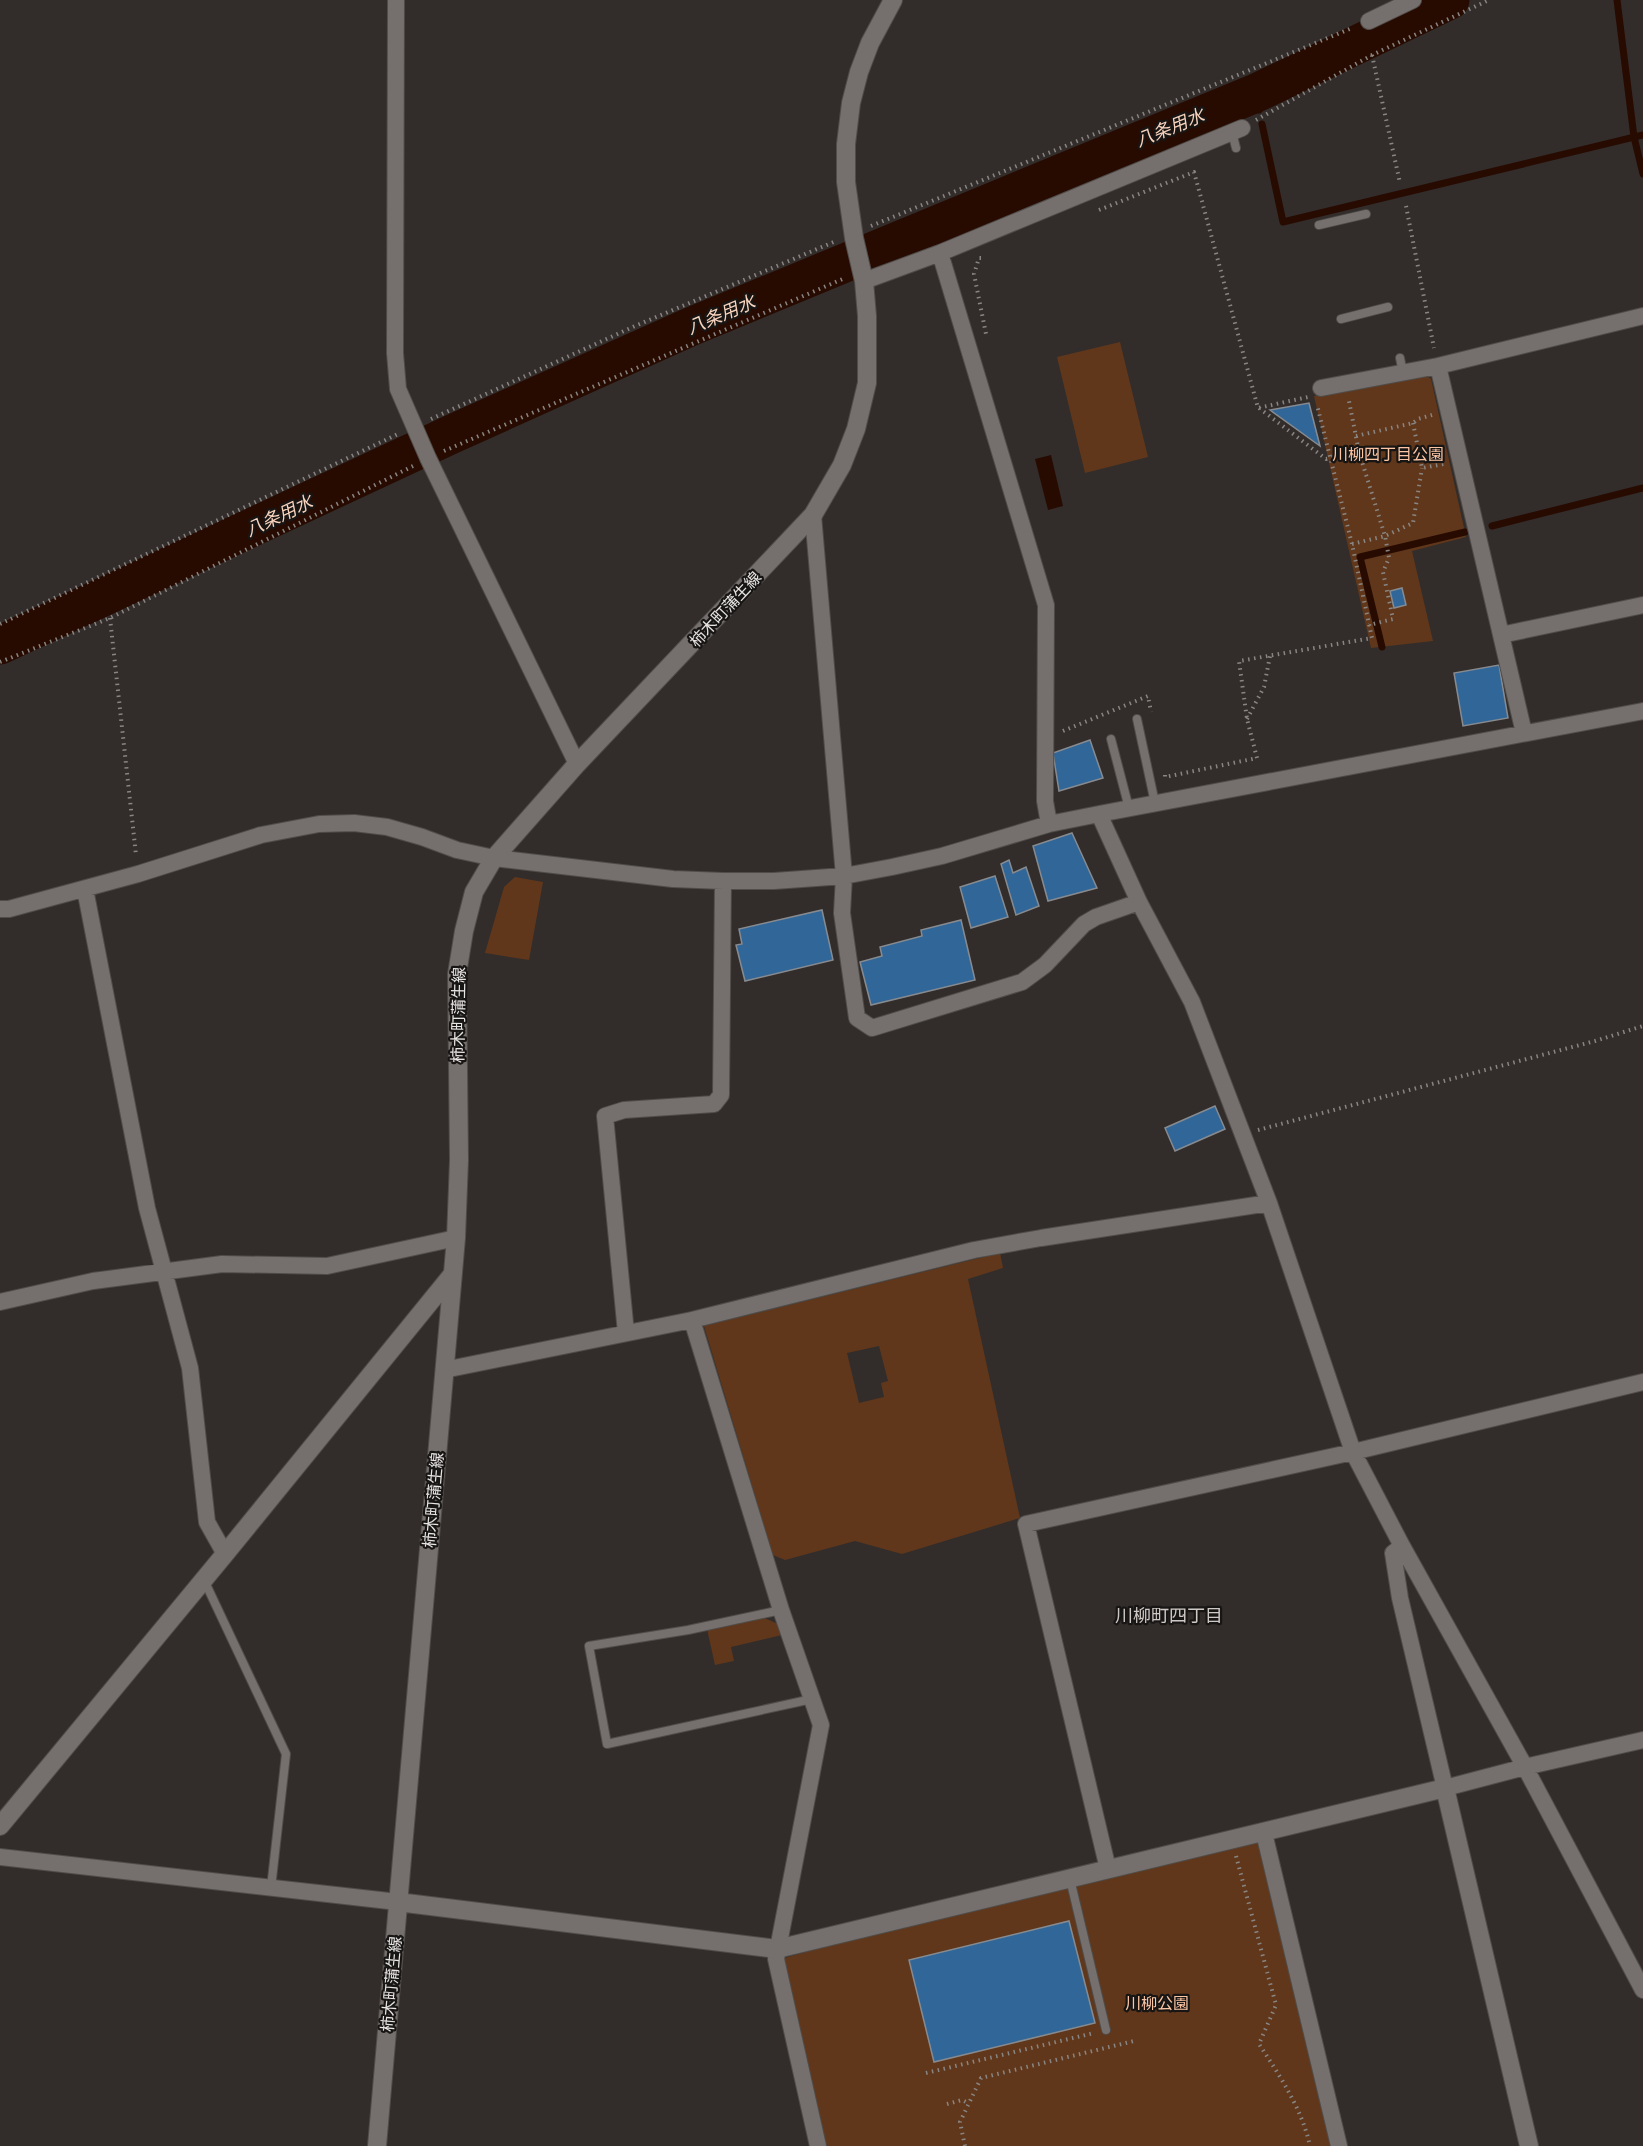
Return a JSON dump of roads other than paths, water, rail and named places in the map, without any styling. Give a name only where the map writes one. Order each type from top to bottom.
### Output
[{"type":"main road","name":"柿木町蒲生線","points":[[377,2146],[456,1238],[459,1160],[457,974],[464,931],[474,892],[494,858],[577,764],[813,515],[842,465],[856,429],[867,383],[868,346],[863,276],[846,182],[846,144],[851,104],[859,72],[887,4]]},
{"type":"main road","points":[[0,1826],[452,1275]]},
{"type":"main road","points":[[398,1902],[777,1949],[1445,1788],[1530,2146]]},
{"type":"street","points":[[396,0],[395,353],[398,389],[428,457],[577,764]]},
{"type":"street","points":[[1369,21],[1413,0]]},
{"type":"street","points":[[863,276],[940,253],[1237,136]]},
{"type":"street","points":[[940,253],[1046,605],[1045,801],[1048,824]]},
{"type":"street","points":[[1321,388],[1346,384],[1401,366],[1438,366],[1643,316]]},
{"type":"street","points":[[1438,366],[1524,734]]},
{"type":"street","points":[[813,515],[844,876],[842,913],[858,1018],[872,1028],[1022,982],[1045,965],[1084,924],[1096,917],[1139,902]]},
{"type":"street","points":[[1501,635],[1643,605]]},
{"type":"street","points":[[0,909],[9,909],[138,874],[261,835],[319,824],[354,823],[387,827],[457,850],[494,858],[673,879],[774,881],[844,876],[942,856],[1048,824],[1643,711]]},
{"type":"street","points":[[1099,814],[1139,902],[1192,1002],[1269,1203],[1353,1452],[1402,1546],[1525,1767],[1643,1990]]},
{"type":"street","points":[[626,1333],[605,1116],[624,1110],[714,1104],[721,1095],[723,881]]},
{"type":"street","points":[[85,889],[147,1208],[190,1368],[207,1522],[225,1554]]},
{"type":"street","points":[[444,1370],[692,1320],[974,1250],[1269,1203]]},
{"type":"street","points":[[0,1302],[93,1281],[222,1264],[327,1266],[456,1238]]},
{"type":"street","points":[[692,1320],[781,1610],[820,1725],[776,1959],[818,2146]]},
{"type":"street","points":[[1108,1869],[1026,1524],[1353,1452],[1643,1382]]},
{"type":"street","points":[[1402,1546],[1393,1553],[1400,1598],[1445,1788],[1643,1740]]},
{"type":"street","points":[[1264,1833],[1339,2146]]},
{"type":"street","points":[[0,1857],[398,1902]]},
{"type":"lane","points":[[1319,225],[1366,214]]},
{"type":"lane","points":[[1341,319],[1388,308]]},
{"type":"lane","points":[[1137,719],[1155,803]]},
{"type":"lane","points":[[1111,739],[1129,808]]},
{"type":"lane","points":[[204,1580],[286,1754],[271,1888]]},
{"type":"lane","points":[[781,1610],[688,1630],[589,1646],[607,1744],[812,1699]]},
{"type":"lane","points":[[1070,1878],[1106,2030]]},
{"type":"waterway","name":"八条用水","points":[[0,645],[450,435],[690,327],[1256,93],[1450,0]]},
{"type":"waterway","points":[[1617,0],[1634,137],[1643,174]]},
{"type":"waterway","points":[[1256,93],[1259,110]]},
{"type":"waterway","points":[[1262,124],[1283,222],[1643,135]]},
{"type":"waterway","points":[[1492,526],[1643,488]]},
{"type":"waterway","points":[[1382,647],[1360,557],[1465,532]]},
{"type":"district","name":"川柳町四丁目","points":[[1169,1616]]},
{"type":"park label","name":"川柳四丁目公園","points":[[1388,454]]},
{"type":"park label","name":"川柳公園","points":[[1157,2003]]}]
